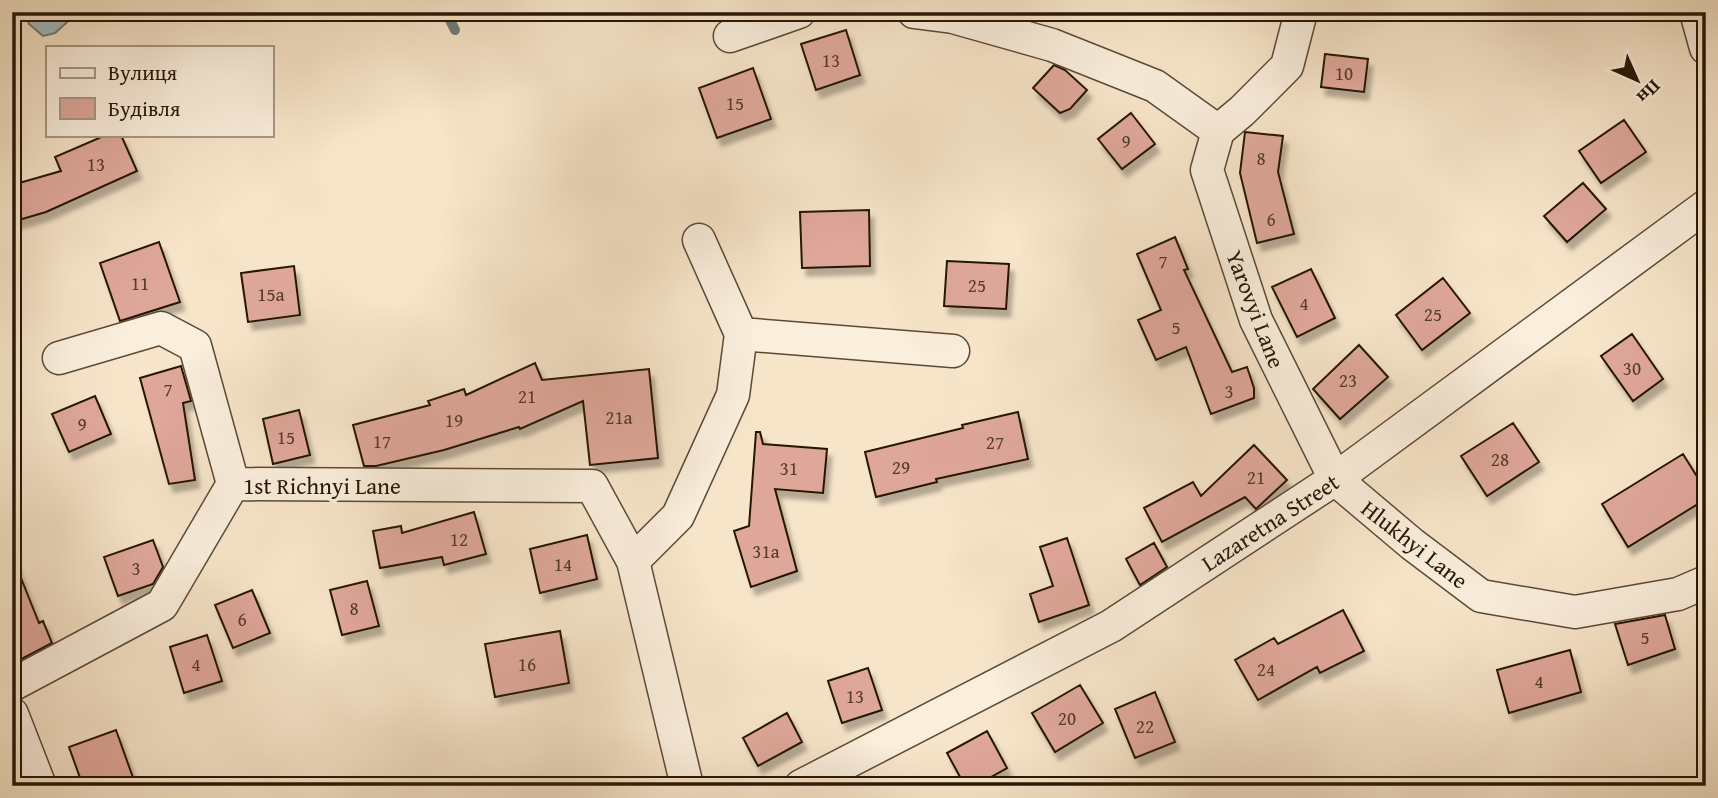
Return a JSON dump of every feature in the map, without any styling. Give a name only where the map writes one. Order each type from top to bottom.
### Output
[{"type":"street","points":[[730,36],[799,12]]},
{"type":"street","points":[[914,12],[953,17],[1052,46],[1155,86],[1218,131],[1287,66],[1301,12]]},
{"type":"street","points":[[1696,12],[1706,48]]},
{"type":"street","name":"Yarovyi Lane","points":[[1218,131],[1207,170],[1256,320],[1335,480]]},
{"type":"street","name":"Lazaretna Street","points":[[812,783],[1111,626],[1335,480],[1706,206]]},
{"type":"street","points":[[633,561],[678,516],[733,395],[741,334],[699,240]]},
{"type":"street","points":[[59,358],[161,328],[195,346],[233,484]]},
{"type":"street","points":[[741,334],[953,351]]},
{"type":"street","name":"Hlukhyi Lane","points":[[1335,480],[1412,544],[1481,596],[1575,612],[1678,594],[1706,582]]},
{"type":"street","name":"1st Richnyi Lane","points":[[12,685],[162,605],[233,484],[592,486],[633,561],[687,786]]},
{"type":"street","points":[[12,714],[40,786]]},
{"type":"water","points":[[74,12],[75,15],[55,33],[43,36],[29,24],[25,13]]},
{"type":"building","points":[[846,30],[860,75],[816,90],[801,44]]},
{"type":"building","points":[[1325,54],[1368,59],[1364,92],[1321,87]]},
{"type":"building","points":[[1054,65],[1065,70],[1087,90],[1070,109],[1060,113],[1033,88]]},
{"type":"building","points":[[753,68],[771,119],[717,138],[699,88]]},
{"type":"building","points":[[1131,113],[1155,144],[1122,169],[1098,139]]},
{"type":"building","points":[[1624,120],[1646,152],[1601,183],[1579,151]]},
{"type":"building","points":[[1245,132],[1283,136],[1278,172],[1294,234],[1257,243],[1240,173]]},
{"type":"building","points":[[104,136],[121,136],[137,171],[46,212],[12,222],[12,185],[61,171],[55,157]]},
{"type":"building","points":[[1583,183],[1606,209],[1567,242],[1544,216]]},
{"type":"building","points":[[869,210],[870,266],[802,268],[800,212]]},
{"type":"building","points":[[1175,237],[1188,269],[1184,270],[1232,372],[1247,367],[1254,388],[1254,398],[1211,414],[1186,347],[1156,360],[1138,320],[1161,310],[1137,254]]},
{"type":"building","points":[[159,242],[180,302],[120,321],[100,263]]},
{"type":"building","points":[[947,261],[1009,264],[1006,309],[944,306]]},
{"type":"building","points":[[294,266],[300,315],[248,322],[241,273]]},
{"type":"building","points":[[1311,269],[1335,318],[1297,337],[1272,287]]},
{"type":"building","points":[[1443,278],[1470,313],[1422,350],[1396,315]]},
{"type":"building","points":[[1632,334],[1663,379],[1633,401],[1601,356]]},
{"type":"building","points":[[1359,345],[1388,377],[1340,419],[1313,389]]},
{"type":"building","points":[[535,363],[542,380],[649,369],[658,458],[590,465],[583,401],[520,429],[519,427],[444,450],[376,466],[364,466],[353,425],[430,405],[428,401],[464,389],[466,395]]},
{"type":"building","points":[[181,366],[191,401],[183,403],[195,480],[169,484],[140,378]]},
{"type":"building","points":[[95,396],[111,434],[69,452],[52,414]]},
{"type":"building","points":[[299,410],[310,455],[273,464],[263,419]]},
{"type":"building","points":[[1018,412],[1028,459],[936,479],[937,482],[876,497],[865,452]]},
{"type":"building","points":[[1513,423],[1539,462],[1487,496],[1461,456]]},
{"type":"building","points":[[756,432],[760,432],[763,444],[827,449],[823,493],[775,489],[797,571],[751,587],[734,531],[749,526]]},
{"type":"building","points":[[1254,445],[1287,480],[1256,509],[1245,497],[1162,542],[1144,508],[1193,482],[1201,496]]},
{"type":"building","points":[[1683,454],[1706,491],[1706,499],[1628,547],[1602,504]]},
{"type":"building","points":[[474,512],[486,554],[444,565],[442,557],[380,568],[373,531],[401,526],[402,533]]},
{"type":"building","points":[[587,535],[597,579],[540,593],[530,549]]},
{"type":"building","points":[[1067,538],[1089,605],[1039,622],[1030,594],[1053,586],[1040,547]]},
{"type":"building","points":[[153,540],[163,567],[153,584],[118,596],[104,557]]},
{"type":"building","points":[[1154,543],[1167,567],[1140,585],[1126,559]]},
{"type":"building","points":[[13,558],[39,623],[43,621],[52,643],[12,664]]},
{"type":"building","points":[[367,581],[379,626],[342,635],[330,590]]},
{"type":"building","points":[[252,590],[270,633],[233,648],[215,605]]},
{"type":"building","points":[[1343,610],[1364,651],[1320,673],[1317,667],[1258,700],[1235,660],[1274,638],[1278,644]]},
{"type":"building","points":[[1665,615],[1675,649],[1628,665],[1615,624]]},
{"type":"building","points":[[560,631],[569,683],[495,697],[485,644]]},
{"type":"building","points":[[207,635],[222,681],[184,693],[170,647]]},
{"type":"building","points":[[1570,650],[1581,692],[1509,713],[1497,670]]},
{"type":"building","points":[[868,668],[882,710],[842,723],[828,681]]},
{"type":"building","points":[[1080,685],[1103,723],[1055,752],[1032,713]]},
{"type":"building","points":[[1155,692],[1175,742],[1135,758],[1115,709]]},
{"type":"building","points":[[787,713],[802,742],[758,766],[743,738]]},
{"type":"building","points":[[116,730],[136,786],[83,786],[69,747]]},
{"type":"building","points":[[987,731],[1007,768],[975,786],[965,786],[947,753]]},
{"type":"waterway","points":[[446,12],[455,30]]}]
